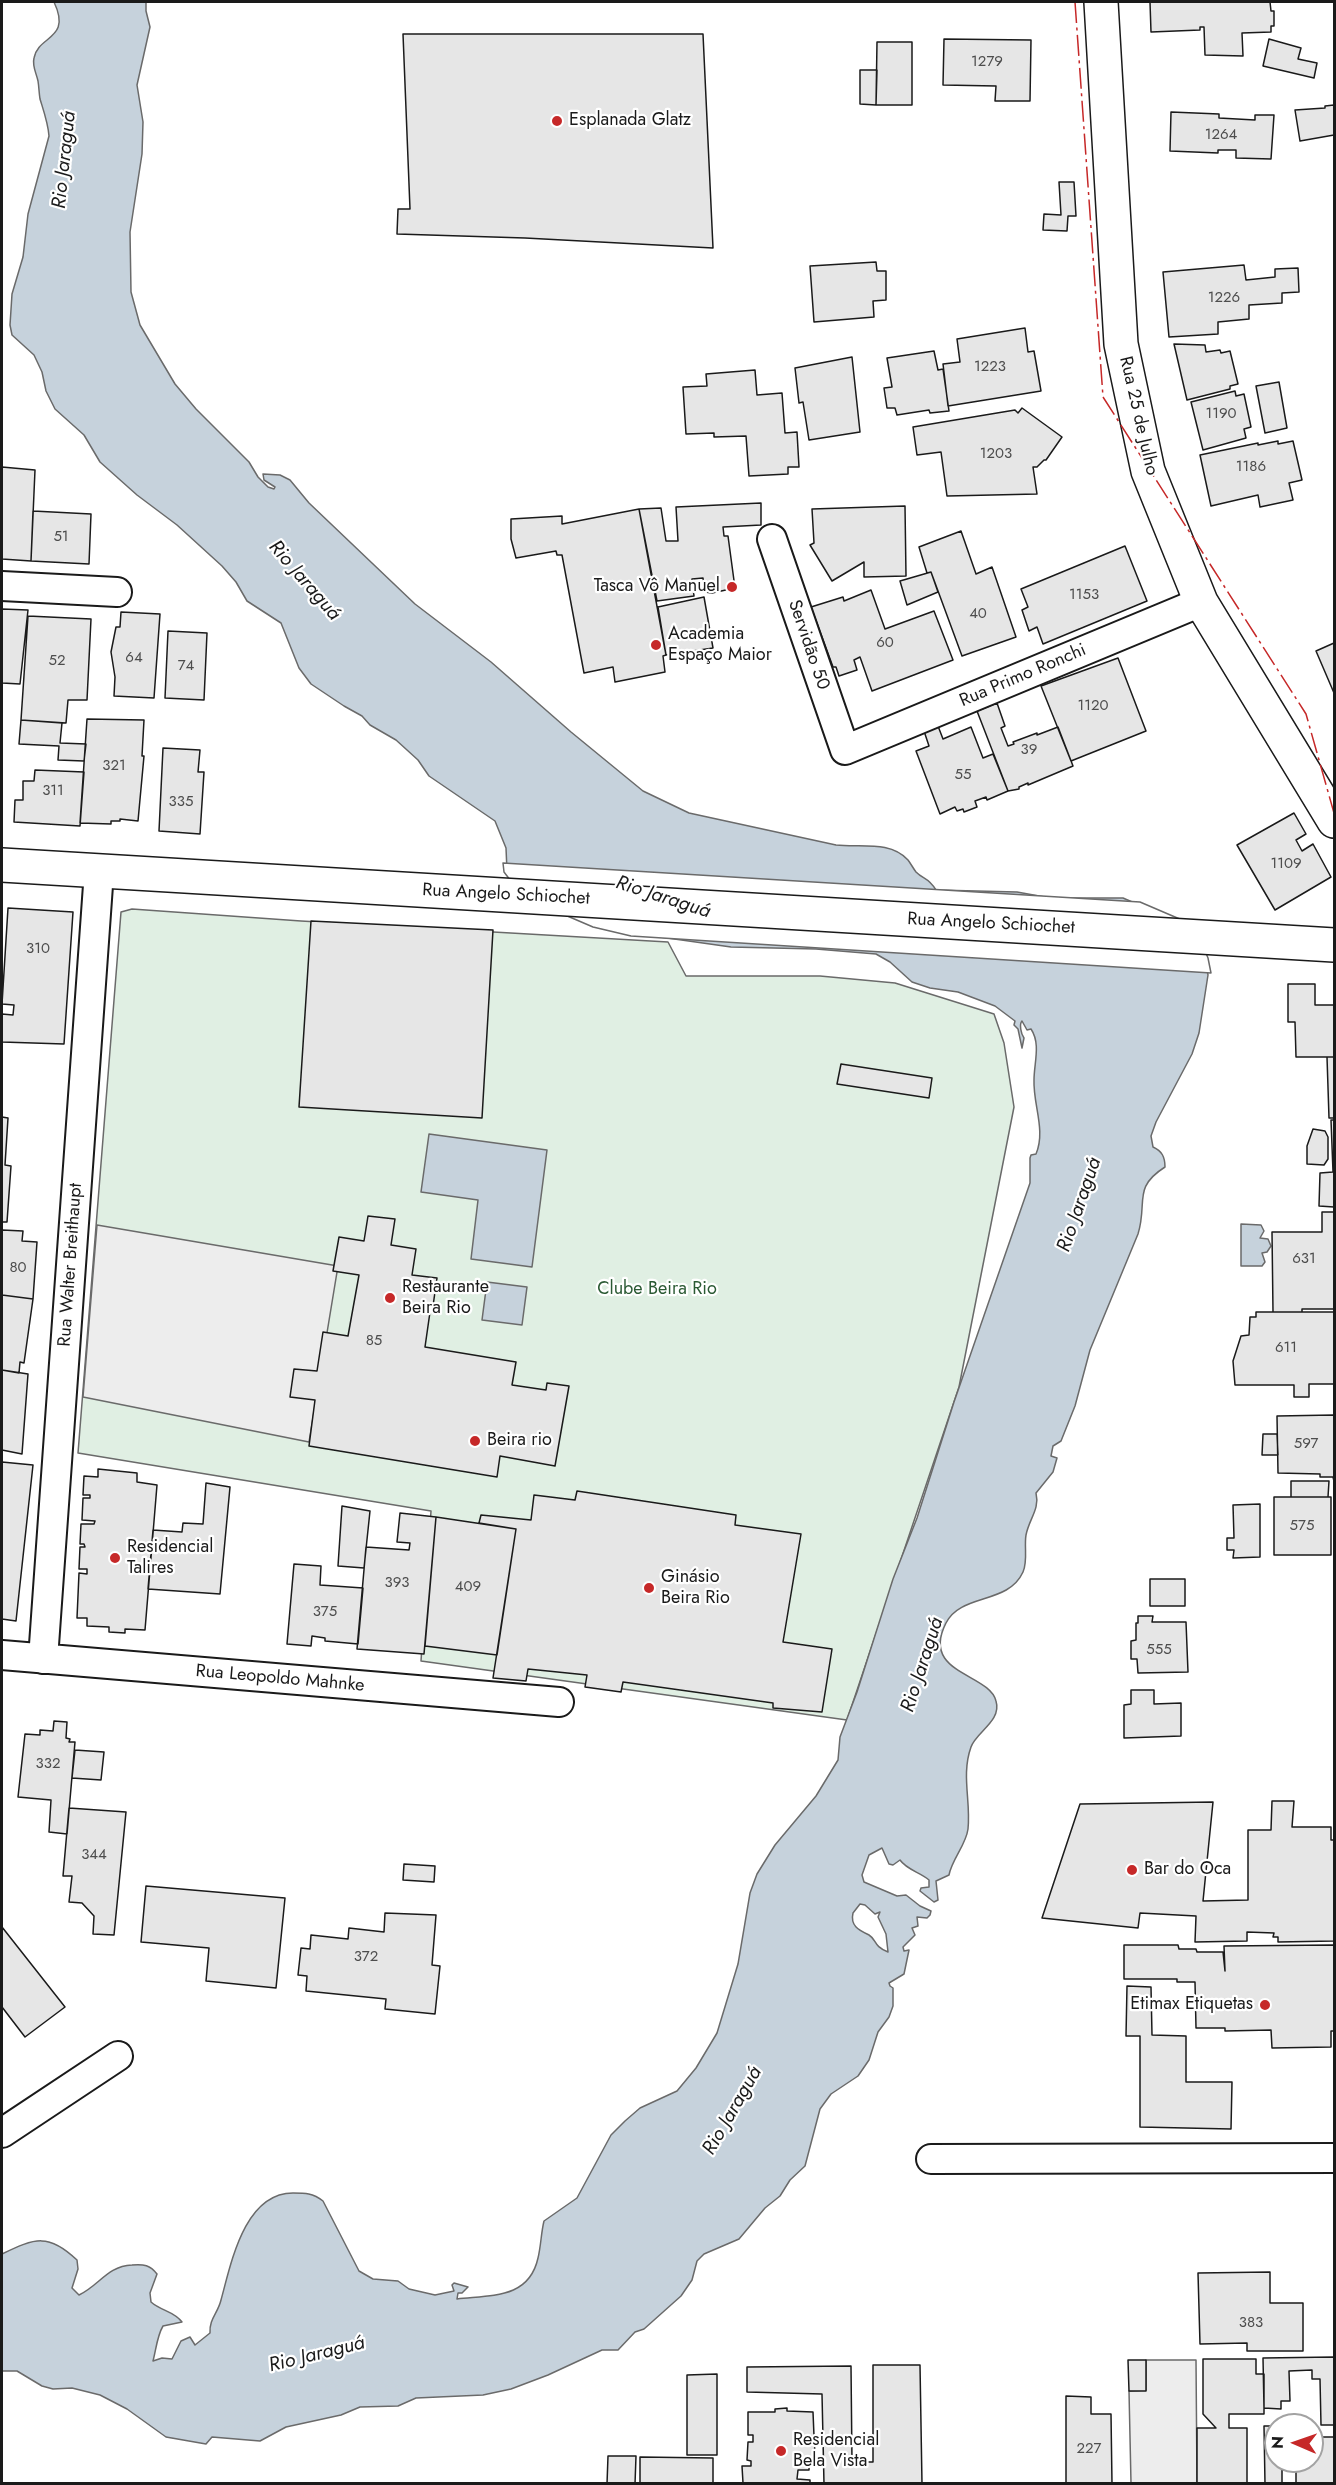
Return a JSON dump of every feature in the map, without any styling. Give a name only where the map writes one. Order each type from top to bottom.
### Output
[{"type":"main road","name":"Rua 25 de Julho","points":[[1101,2],[1121,344],[1149,471],[1200,602],[1335,821]]},
{"type":"main road","name":"Rua Angelo Schiochet","points":[[2,865],[1325,945]]},
{"type":"street","name":"Servidão 50","points":[[772,539],[845,750]]},
{"type":"street","points":[[2,586],[117,592]]},
{"type":"street","name":"Rua Primo Ronchi","points":[[845,750],[1200,602]]},
{"type":"street","name":"Rua Walter Breithaupt","points":[[43,1659],[99,871]]},
{"type":"street","name":"Rua Leopoldo Mahnke","points":[[2,1655],[559,1702]]},
{"type":"street","points":[[2,2133],[118,2056]]},
{"type":"street","points":[[931,2159],[1335,2158]]},
{"type":"green space","name":"Clube Beira Rio","points":[[132,909],[668,942],[686,976],[820,976],[895,983],[994,1014],[1004,1043],[1014,1107],[959,1387],[847,1720],[421,1661],[431,1511],[78,1453],[121,912]]},
{"type":"shaded area","points":[[97,1225],[338,1266],[309,1442],[83,1397]]},
{"type":"shaded area","points":[[1146,2360],[1196,2360],[1197,2483],[1131,2483],[1129,2391],[1146,2390]]},
{"type":"water","name":"Rio Jaraguá","points":[[54,2],[146,2],[150,27],[137,85],[143,122],[142,154],[130,232],[131,292],[140,325],[175,384],[196,409],[249,462],[258,477],[268,487],[274,489],[275,487],[264,480],[263,474],[280,475],[290,480],[309,503],[415,604],[491,662],[643,791],[689,813],[836,845],[874,846],[893,850],[908,860],[916,872],[936,890],[1017,892],[1050,898],[1123,898],[1181,923],[1205,959],[1208,975],[1199,1033],[1192,1054],[1151,1136],[1153,1147],[1162,1155],[1165,1167],[1148,1182],[1145,1189],[1138,1234],[1090,1350],[1075,1406],[1061,1441],[1053,1446],[1051,1456],[1057,1458],[1053,1472],[1036,1493],[1035,1509],[1026,1535],[1023,1572],[1007,1590],[973,1602],[953,1614],[946,1623],[940,1640],[942,1653],[949,1663],[991,1692],[997,1708],[992,1720],[971,1747],[968,1757],[967,1835],[949,1875],[936,1881],[938,1900],[934,1902],[920,1891],[921,1888],[929,1887],[929,1880],[925,1877],[900,1860],[893,1865],[889,1864],[882,1848],[869,1855],[862,1875],[864,1882],[897,1896],[906,1895],[931,1911],[927,1918],[917,1917],[918,1926],[912,1928],[915,1935],[903,1947],[904,1951],[909,1950],[904,1974],[889,1983],[893,1988],[893,2006],[889,2017],[878,2032],[869,2060],[858,2076],[831,2094],[820,2109],[805,2166],[739,2239],[704,2254],[697,2261],[692,2280],[681,2296],[644,2329],[635,2332],[618,2350],[602,2350],[511,2389],[483,2395],[416,2398],[398,2406],[360,2407],[341,2415],[286,2427],[260,2441],[212,2437],[206,2444],[166,2437],[127,2409],[100,2395],[72,2388],[53,2389],[42,2386],[17,2371],[2,2371],[2,2254],[33,2242],[50,2242],[58,2245],[77,2260],[78,2269],[72,2288],[79,2295],[123,2266],[146,2266],[152,2269],[157,2274],[150,2293],[151,2302],[182,2322],[163,2326],[153,2361],[162,2358],[172,2359],[181,2341],[190,2337],[195,2345],[210,2333],[242,2233],[251,2217],[262,2205],[276,2196],[305,2193],[323,2201],[359,2271],[373,2279],[398,2281],[409,2289],[435,2295],[454,2291],[452,2285],[454,2283],[468,2287],[462,2293],[458,2293],[457,2299],[507,2292],[526,2281],[538,2258],[544,2221],[577,2198],[611,2135],[625,2121],[640,2108],[677,2091],[696,2068],[717,2033],[738,1964],[750,1893],[757,1874],[775,1845],[816,1796],[838,1760],[840,1737],[1030,1183],[1030,1158],[1031,1155],[1036,1154],[1040,1136],[1034,1089],[1036,1041],[1031,1029],[1027,1030],[1022,1021],[1021,1029],[1024,1038],[1022,1048],[1018,1029],[1014,1025],[1015,1021],[995,1006],[958,992],[930,988],[912,982],[890,962],[876,954],[816,949],[731,947],[632,933],[507,871],[506,848],[495,821],[429,776],[418,760],[396,740],[311,684],[299,668],[281,623],[247,601],[236,582],[222,566],[177,525],[137,495],[100,462],[84,435],[55,409],[46,391],[42,372],[34,355],[12,335],[10,325],[12,294],[23,257],[28,214],[49,136],[34,61],[41,45],[57,30],[58,14]],"holes":[[[860,1904],[865,1905],[875,1914],[880,1912],[878,1917],[886,1934],[888,1952],[880,1948],[871,1937],[854,1924],[853,1913]]]},
{"type":"water","points":[[429,1134],[547,1150],[532,1267],[471,1259],[478,1200],[421,1192]]},
{"type":"water","points":[[1241,1224],[1261,1225],[1264,1231],[1260,1238],[1268,1239],[1271,1246],[1267,1252],[1262,1253],[1265,1262],[1262,1266],[1241,1266]]},
{"type":"water","points":[[487,1282],[527,1287],[522,1325],[482,1320]]},
{"type":"pier","points":[[503,863],[1140,902],[1182,920],[1197,931],[1208,958],[1211,973],[631,936],[593,927],[523,897],[504,872]]},
{"type":"building","points":[[1150,2],[1270,2],[1271,11],[1274,11],[1274,26],[1271,26],[1271,32],[1242,33],[1243,56],[1205,55],[1204,27],[1200,27],[1200,30],[1151,32]]},
{"type":"building","name":"Esplanada Glatz","points":[[403,34],[703,34],[713,248],[397,234],[398,209],[410,209]]},
{"type":"building","points":[[944,39],[1031,40],[1030,101],[995,101],[996,86],[943,85]]},
{"type":"building","points":[[1269,39],[1301,48],[1298,59],[1317,63],[1314,78],[1263,66]]},
{"type":"building","points":[[877,42],[912,42],[912,105],[876,105]]},
{"type":"building","points":[[860,70],[877,70],[876,105],[860,104]]},
{"type":"building","points":[[1334,105],[1334,135],[1300,141],[1295,110],[1325,108],[1325,106]]},
{"type":"building","points":[[1171,112],[1219,114],[1219,118],[1255,120],[1255,115],[1274,115],[1271,159],[1236,158],[1236,150],[1218,150],[1218,153],[1170,151]]},
{"type":"building","points":[[1059,182],[1074,182],[1076,216],[1068,216],[1067,231],[1043,230],[1044,214],[1061,215]]},
{"type":"building","points":[[876,262],[877,271],[886,271],[886,300],[873,301],[874,317],[814,322],[810,266]]},
{"type":"building","points":[[1244,265],[1246,280],[1275,277],[1275,269],[1298,268],[1299,292],[1282,293],[1282,303],[1249,305],[1249,319],[1218,322],[1218,334],[1169,337],[1163,272]]},
{"type":"building","points":[[1025,328],[1028,352],[1034,351],[1041,391],[948,406],[943,364],[960,362],[957,339]]},
{"type":"building","points":[[1174,344],[1205,345],[1206,352],[1230,351],[1238,384],[1230,386],[1230,389],[1187,400]]},
{"type":"building","points":[[934,351],[938,370],[943,369],[949,411],[930,413],[929,410],[897,415],[895,408],[887,408],[884,388],[892,387],[887,358]]},
{"type":"building","points":[[852,357],[860,432],[809,440],[803,402],[799,403],[795,368]]},
{"type":"building","points":[[755,370],[757,395],[782,393],[785,433],[797,432],[799,467],[788,467],[788,474],[749,476],[746,436],[714,437],[714,433],[686,434],[683,387],[707,386],[706,374]]},
{"type":"building","points":[[1279,382],[1287,428],[1265,433],[1256,386]]},
{"type":"building","points":[[1235,391],[1236,396],[1244,394],[1251,427],[1244,429],[1246,438],[1203,450],[1191,402]]},
{"type":"building","points":[[1022,408],[1062,437],[1046,460],[1037,467],[1033,467],[1037,494],[947,496],[941,452],[917,455],[913,427],[1015,410],[1018,413]]},
{"type":"building","points":[[1278,441],[1278,444],[1293,441],[1302,480],[1289,483],[1293,500],[1260,507],[1258,495],[1211,506],[1200,455]]},
{"type":"building","points":[[2,467],[35,470],[31,561],[2,559]]},
{"type":"building","points":[[761,503],[761,525],[723,527],[724,536],[728,536],[735,588],[712,593],[705,592],[703,578],[692,579],[694,596],[657,601],[639,509],[661,508],[666,541],[678,541],[676,507]]},
{"type":"building","points":[[905,506],[906,576],[864,577],[864,562],[832,581],[810,545],[814,543],[812,509]]},
{"type":"building","points":[[639,509],[666,655],[663,656],[665,672],[615,682],[613,667],[584,673],[562,555],[557,555],[556,551],[516,558],[511,539],[511,519],[562,516],[562,524]]},
{"type":"building","points":[[33,511],[91,514],[89,564],[31,561]]},
{"type":"building","points":[[961,531],[976,574],[992,567],[1016,637],[962,656],[931,572],[927,573],[919,547]]},
{"type":"building","points":[[1125,546],[1147,601],[1043,644],[1037,627],[1029,631],[1022,610],[1028,607],[1021,589]]},
{"type":"building","points":[[931,572],[938,592],[907,605],[900,581]]},
{"type":"building","points":[[871,590],[885,629],[934,611],[953,660],[872,691],[860,657],[854,660],[857,670],[839,676],[836,667],[833,667],[811,607],[843,597],[844,601]]},
{"type":"building","points":[[704,597],[713,648],[666,655],[658,607]]},
{"type":"building","points":[[2,609],[28,610],[20,684],[2,683]]},
{"type":"building","points":[[121,612],[160,614],[154,698],[114,696],[115,677],[111,652],[116,627],[120,627]]},
{"type":"building","points":[[28,616],[91,619],[87,700],[68,700],[66,723],[21,720]]},
{"type":"building","points":[[168,631],[207,633],[204,700],[165,698]]},
{"type":"building","points":[[1334,643],[1334,693],[1316,651]]},
{"type":"building","points":[[1118,658],[1146,731],[1071,761],[1041,686]]},
{"type":"building","points":[[997,703],[1005,726],[1001,728],[1008,746],[1014,744],[1013,742],[1058,727],[1073,766],[1028,785],[1028,783],[1019,789],[1008,791],[977,711]]},
{"type":"building","points":[[87,719],[144,720],[142,756],[144,756],[138,821],[120,819],[120,821],[111,821],[111,824],[80,823]]},
{"type":"building","points":[[21,720],[62,723],[60,743],[86,744],[84,761],[58,760],[59,746],[19,744]]},
{"type":"building","points":[[938,726],[943,739],[971,727],[983,758],[993,754],[1008,791],[987,800],[986,797],[975,801],[977,807],[964,812],[963,809],[957,811],[955,807],[940,814],[916,751],[929,746],[924,731]]},
{"type":"building","points":[[163,748],[200,750],[198,772],[204,772],[200,834],[159,831]]},
{"type":"building","points":[[35,770],[84,772],[80,826],[14,822],[15,800],[23,800],[23,781],[34,781]]},
{"type":"building","points":[[1294,813],[1306,834],[1296,840],[1302,851],[1313,844],[1331,877],[1275,910],[1237,845]]},
{"type":"building","points":[[8,908],[73,912],[64,1044],[2,1042],[2,1014],[13,1015],[14,1005],[2,1004]]},
{"type":"building","points":[[311,921],[493,930],[482,1118],[299,1107]]},
{"type":"building","points":[[1288,984],[1315,984],[1315,1005],[1334,1005],[1334,1057],[1296,1057],[1295,1022],[1288,1022]]},
{"type":"building","points":[[1327,1057],[1334,1057],[1334,1118],[1329,1118]]},
{"type":"building","points":[[841,1064],[932,1078],[929,1098],[837,1084]]},
{"type":"building","points":[[2,1117],[8,1118],[5,1165],[11,1166],[7,1222],[2,1222]]},
{"type":"building","points":[[1331,1120],[1334,1120],[1334,1207],[1319,1206],[1320,1173],[1333,1172]]},
{"type":"building","points":[[1313,1129],[1325,1131],[1328,1137],[1328,1159],[1324,1165],[1307,1164],[1307,1146]]},
{"type":"building","points":[[1322,1212],[1334,1212],[1334,1309],[1273,1312],[1272,1232],[1322,1232]]},
{"type":"building","points":[[368,1216],[395,1219],[391,1245],[416,1249],[412,1275],[437,1278],[433,1306],[429,1306],[428,1311],[430,1312],[425,1347],[516,1362],[512,1385],[546,1390],[547,1383],[569,1386],[555,1466],[500,1456],[497,1477],[309,1446],[315,1400],[290,1397],[294,1369],[317,1371],[323,1332],[348,1336],[359,1275],[333,1271],[339,1237],[364,1241]]},
{"type":"building","points":[[2,1230],[23,1231],[22,1241],[37,1242],[33,1299],[2,1295]]},
{"type":"building","points":[[2,1295],[33,1299],[24,1363],[20,1362],[19,1373],[2,1370]]},
{"type":"building","points":[[1256,1312],[1334,1312],[1334,1384],[1309,1384],[1309,1397],[1294,1397],[1294,1385],[1235,1385],[1233,1361],[1241,1336],[1249,1335],[1250,1317],[1256,1317]]},
{"type":"building","points":[[2,1370],[28,1374],[22,1454],[2,1450]]},
{"type":"building","points":[[1334,1415],[1334,1481],[1333,1477],[1320,1477],[1320,1474],[1278,1473],[1277,1416]]},
{"type":"building","points":[[1263,1434],[1277,1434],[1278,1455],[1262,1455]]},
{"type":"building","points":[[2,1462],[33,1465],[16,1621],[2,1619]]},
{"type":"building","name":"Residencial Talires","points":[[98,1469],[137,1473],[137,1482],[157,1485],[145,1630],[125,1629],[125,1633],[109,1632],[109,1627],[87,1626],[87,1618],[77,1618],[79,1573],[87,1574],[87,1569],[79,1569],[80,1547],[85,1547],[84,1544],[80,1544],[81,1524],[94,1524],[95,1521],[82,1520],[83,1498],[90,1498],[90,1495],[83,1495],[84,1476],[98,1477]]},
{"type":"building","points":[[1291,1481],[1329,1481],[1328,1497],[1291,1497]]},
{"type":"building","points":[[206,1483],[230,1487],[220,1594],[148,1589],[153,1530],[182,1532],[183,1523],[203,1524]]},
{"type":"building","name":"Ginásio Beira Rio","points":[[577,1491],[736,1515],[735,1525],[801,1534],[783,1642],[832,1649],[822,1712],[773,1708],[773,1703],[623,1682],[621,1692],[585,1687],[587,1675],[528,1669],[526,1681],[493,1678],[516,1529],[479,1523],[481,1515],[531,1520],[534,1495],[575,1500]]},
{"type":"building","points":[[1274,1497],[1331,1497],[1331,1555],[1274,1555]]},
{"type":"building","points":[[1260,1504],[1260,1557],[1233,1558],[1234,1550],[1227,1550],[1227,1538],[1234,1538],[1233,1505]]},
{"type":"building","points":[[342,1506],[370,1511],[364,1568],[338,1566]]},
{"type":"building","points":[[400,1513],[436,1517],[424,1654],[357,1649],[366,1547],[409,1550],[410,1543],[397,1542]]},
{"type":"building","points":[[436,1517],[516,1529],[497,1655],[425,1646]]},
{"type":"building","points":[[294,1564],[321,1566],[320,1585],[363,1588],[358,1644],[325,1641],[325,1638],[312,1636],[311,1646],[287,1644]]},
{"type":"building","points":[[1150,1579],[1185,1579],[1185,1606],[1150,1606]]},
{"type":"building","points":[[1138,1616],[1153,1616],[1152,1622],[1186,1622],[1188,1672],[1138,1673],[1137,1659],[1131,1659],[1131,1641],[1136,1640]]},
{"type":"building","points":[[1131,1690],[1154,1690],[1154,1704],[1181,1703],[1181,1736],[1124,1738],[1124,1705],[1131,1704]]},
{"type":"building","points":[[54,1721],[67,1722],[66,1738],[70,1739],[69,1742],[75,1742],[67,1834],[49,1832],[51,1800],[18,1797],[25,1734],[40,1735],[40,1730],[53,1731]]},
{"type":"building","points":[[75,1750],[104,1752],[101,1780],[72,1778]]},
{"type":"building","name":"Bar do Oca","points":[[1272,1801],[1294,1801],[1292,1827],[1331,1827],[1331,1840],[1334,1840],[1334,1941],[1278,1942],[1278,1937],[1273,1937],[1274,1933],[1247,1932],[1247,1941],[1195,1942],[1196,1916],[1140,1913],[1138,1928],[1042,1918],[1080,1804],[1213,1802],[1203,1901],[1248,1900],[1248,1830],[1271,1830]]},
{"type":"building","points":[[69,1808],[126,1812],[114,1935],[93,1934],[94,1916],[82,1903],[69,1902],[72,1876],[63,1876]]},
{"type":"building","points":[[404,1864],[435,1866],[434,1882],[403,1880]]},
{"type":"building","points":[[146,1886],[285,1898],[276,1988],[206,1981],[209,1948],[141,1942]]},
{"type":"building","points":[[385,1913],[436,1915],[432,1965],[440,1966],[435,2014],[385,2009],[386,1999],[306,1991],[307,1976],[298,1975],[301,1948],[310,1949],[311,1935],[348,1939],[349,1928],[384,1932]]},
{"type":"building","points":[[2,1927],[65,2007],[25,2037],[2,2007]]},
{"type":"building","name":"Etimax Etiquetas","points":[[1124,1945],[1178,1945],[1179,1949],[1196,1949],[1197,1952],[1223,1952],[1225,1971],[1224,1946],[1334,1945],[1334,2031],[1331,2031],[1331,2047],[1272,2048],[1271,2030],[1225,2031],[1225,2028],[1196,2028],[1195,1982],[1177,1982],[1177,1979],[1124,1979]]},
{"type":"building","points":[[1127,1986],[1151,1987],[1152,2035],[1186,2036],[1186,2082],[1232,2082],[1231,2129],[1140,2127],[1140,2036],[1126,2036]]},
{"type":"building","points":[[1270,2272],[1270,2303],[1303,2303],[1303,2351],[1247,2351],[1247,2343],[1200,2344],[1198,2273]]},
{"type":"building","points":[[1334,2357],[1334,2425],[1324,2425],[1324,2413],[1321,2413],[1320,2379],[1312,2379],[1312,2370],[1289,2371],[1290,2401],[1281,2401],[1281,2409],[1264,2408],[1263,2358]]},
{"type":"building","points":[[1203,2359],[1256,2359],[1256,2374],[1264,2374],[1264,2414],[1229,2414],[1229,2428],[1247,2428],[1247,2484],[1197,2484],[1197,2428],[1216,2428],[1203,2414]]},
{"type":"building","points":[[1128,2360],[1146,2360],[1146,2391],[1129,2391]]},
{"type":"building","points":[[873,2365],[920,2365],[922,2484],[824,2484],[822,2394],[747,2392],[747,2367],[851,2366],[852,2462],[873,2462]]},
{"type":"building","points":[[717,2374],[717,2455],[687,2455],[687,2375]]},
{"type":"building","points":[[1066,2396],[1091,2397],[1091,2414],[1111,2414],[1112,2484],[1066,2484]]},
{"type":"building","name":"Residencial Bela Vista","points":[[787,2408],[787,2411],[813,2412],[814,2436],[809,2436],[810,2442],[815,2441],[814,2461],[809,2460],[809,2470],[798,2470],[797,2479],[810,2480],[810,2484],[743,2483],[742,2466],[751,2466],[751,2461],[747,2460],[748,2442],[753,2442],[753,2435],[748,2435],[748,2412],[775,2412],[775,2409]]},
{"type":"building","points":[[1324,2437],[1334,2437],[1334,2484],[1296,2484],[1296,2473],[1324,2473]]},
{"type":"building","points":[[608,2456],[636,2456],[635,2484],[607,2484]]},
{"type":"building","points":[[640,2457],[713,2458],[713,2484],[640,2484]]},
{"type":"building","points":[[1265,2473],[1282,2473],[1282,2484],[1265,2484]]},
{"type":"power","points":[[1075,2],[1103,397],[1306,714],[1334,813]]},
{"type":"place","name":"Esplanada Glatz","points":[[557,121]]},
{"type":"place","name":"Tasca Vô Manuel","points":[[732,587]]},
{"type":"place","name":"Academia Espaço Maior","points":[[656,645]]},
{"type":"place","name":"Restaurante Beira Rio","points":[[390,1298]]},
{"type":"place","name":"Beira rio","points":[[475,1441]]},
{"type":"place","name":"Residencial Talires","points":[[115,1558]]},
{"type":"place","name":"Ginásio Beira Rio","points":[[649,1588]]},
{"type":"place","name":"Bar do Oca","points":[[1132,1870]]},
{"type":"place","name":"Etimax Etiquetas","points":[[1265,2005]]},
{"type":"place","name":"Residencial Bela Vista","points":[[781,2451]]}]
